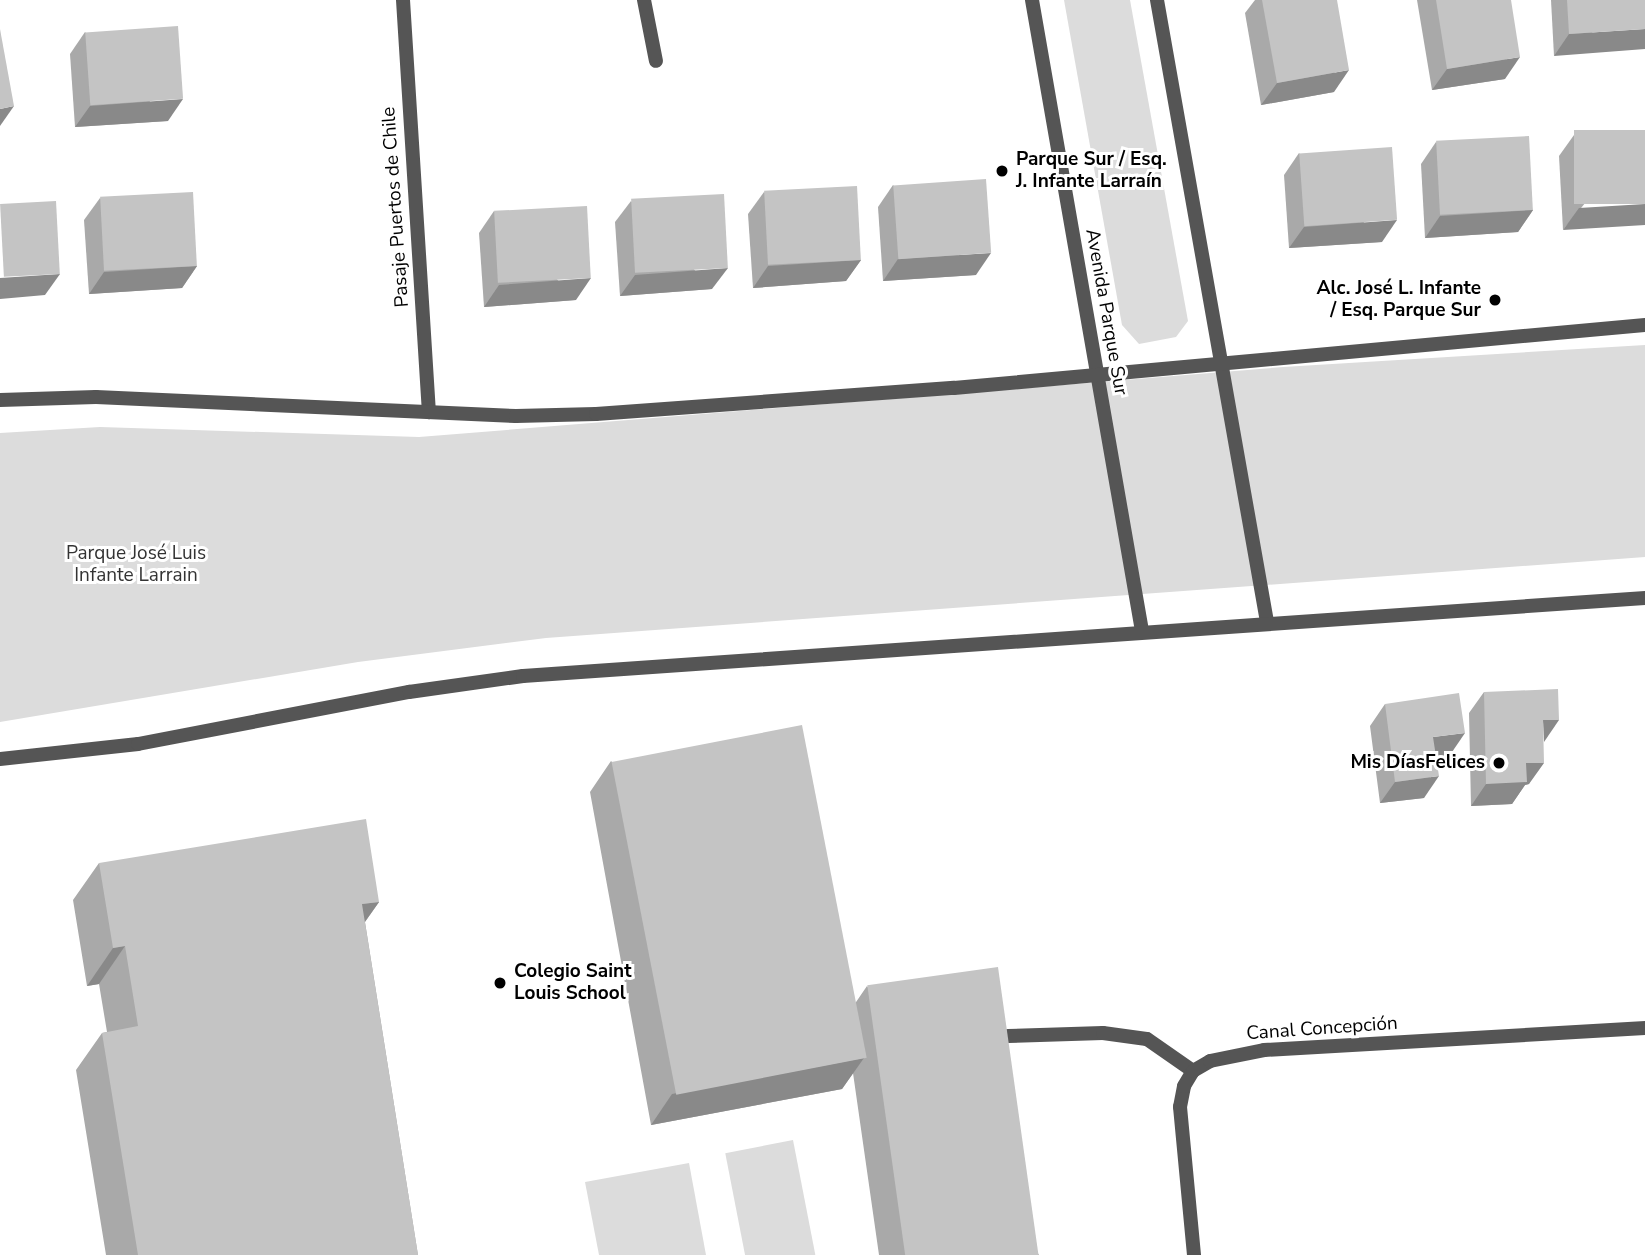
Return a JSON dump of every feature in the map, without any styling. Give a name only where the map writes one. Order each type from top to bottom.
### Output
[{"type":"street","name":"Pasaje Puertos de Chile","points":[[403,0],[429,412]]},
{"type":"street","points":[[644,0],[656,61]]},
{"type":"street","name":"Avenida Parque Sur","points":[[1032,0],[1142,631]]},
{"type":"street","points":[[1157,0],[1223,361],[1267,622]]},
{"type":"street","points":[[0,400],[96,397],[429,412],[596,414],[1645,326]]},
{"type":"street","points":[[0,759],[150,742],[409,692],[523,676],[1267,622],[1645,598]]},
{"type":"street","name":"Canal Concepción","points":[[1193,1071],[1210,1061],[1264,1050],[1645,1028]]},
{"type":"street","points":[[1008,1036],[1103,1032],[1147,1039],[1193,1071],[1184,1086],[1180,1107],[1194,1255]]},
{"type":"green space","points":[[1064,0],[1130,0],[1188,321],[1176,337],[1139,344],[1122,325]]},
{"type":"green space","name":"Parque José Luis Infante Larrain","points":[[1645,345],[1645,557],[546,638],[358,662],[0,722],[0,433],[100,427],[419,437],[1283,367]]},
{"type":"green space","points":[[793,1140],[815,1255],[745,1255],[725,1153]]},
{"type":"green space","points":[[689,1163],[706,1255],[599,1255],[585,1182]]},
{"type":"building","points":[[1262,0],[1337,0],[1349,70],[1277,83]]},
{"type":"building","points":[[1436,0],[1511,0],[1520,57],[1447,69]]},
{"type":"building","points":[[1567,0],[1645,0],[1645,29],[1569,34]]},
{"type":"building","points":[[178,26],[183,99],[90,105],[85,32]]},
{"type":"building","points":[[0,29],[14,106],[0,109]]},
{"type":"building","points":[[1574,130],[1645,130],[1645,204],[1574,204]]},
{"type":"building","points":[[1529,136],[1533,210],[1440,215],[1436,141]]},
{"type":"building","points":[[1392,147],[1397,220],[1304,226],[1299,153]]},
{"type":"building","points":[[986,179],[991,253],[898,259],[893,185]]},
{"type":"building","points":[[857,186],[861,260],[768,265],[764,191]]},
{"type":"building","points":[[193,192],[197,266],[104,271],[100,197]]},
{"type":"building","points":[[724,194],[728,268],[635,273],[631,199]]},
{"type":"building","points":[[56,201],[60,274],[4,277],[0,204]]},
{"type":"building","points":[[587,206],[591,278],[498,283],[494,211]]},
{"type":"building","name":"Mis DíasFelices","points":[[1558,689],[1559,720],[1543,720],[1544,763],[1526,763],[1527,782],[1486,784],[1484,692]]},
{"type":"building","points":[[1459,693],[1465,733],[1433,737],[1439,776],[1395,782],[1385,704]]},
{"type":"building","points":[[802,725],[867,1058],[676,1095],[612,762]]},
{"type":"building","points":[[366,819],[379,902],[362,904],[418,1255],[138,1255],[102,1033],[138,1026],[125,946],[113,948],[99,863]]},
{"type":"building","points":[[998,967],[1038,1255],[905,1255],[867,985]]},
{"type":"place","name":"Parque Sur / Esq. J. Infante Larraín","points":[[1002,171]]},
{"type":"place","name":"Alc. José L. Infante / Esq. Parque Sur","points":[[1495,300]]},
{"type":"place","name":"Mis DíasFelices","points":[[1499,763]]},
{"type":"place","name":"Colegio Saint Louis School","points":[[500,983]]}]
